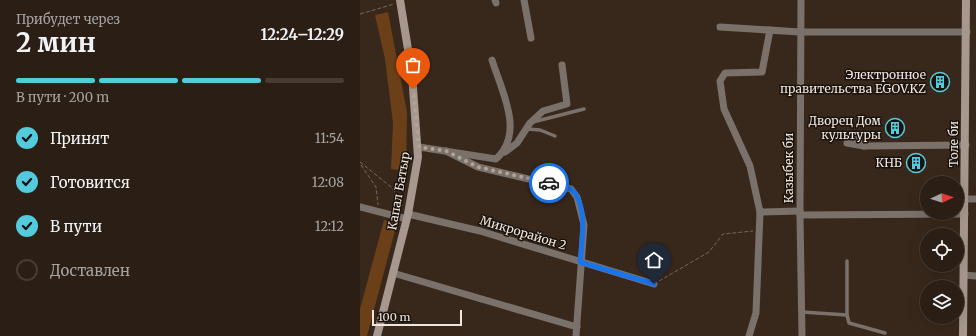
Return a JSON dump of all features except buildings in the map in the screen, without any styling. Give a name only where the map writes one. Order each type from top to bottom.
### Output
[{"type":"main road","name":"Толе би","points":[[963,336],[966,145],[966,0]]},
{"type":"main road","name":"Капал Батыр","points":[[377,336],[408,217],[416,176],[419,147],[408,43],[400,2]]},
{"type":"street","points":[[524,0],[531,38]]},
{"type":"street","name":"Казыбек би","points":[[801,0],[800,213],[802,336]]},
{"type":"street","points":[[720,27],[800,32],[967,32]]},
{"type":"street","points":[[749,336],[756,314],[760,212],[750,166],[724,109],[720,81],[725,73],[762,72],[770,30]]},
{"type":"street","points":[[492,60],[511,120],[511,136],[504,152]]},
{"type":"street","points":[[419,147],[496,159],[517,143],[529,126],[543,111],[567,104],[562,65]]},
{"type":"street","points":[[855,135],[858,142],[864,146]]},
{"type":"street","points":[[847,143],[864,146],[966,145]]},
{"type":"street","points":[[446,151],[478,167],[571,189],[577,197],[584,225],[580,262],[576,336]]},
{"type":"street","points":[[965,199],[976,199]]},
{"type":"street","name":"Микрорайон 2","points":[[360,207],[480,231],[654,284]]},
{"type":"street","points":[[760,212],[965,214]]},
{"type":"street","points":[[393,273],[577,327]]},
{"type":"street","points":[[964,275],[976,276]]},
{"type":"lane","points":[[529,126],[584,109]]},
{"type":"lane","points":[[529,126],[555,136]]},
{"type":"lane","points":[[846,261],[847,315],[849,323],[885,333]]},
{"type":"lane","points":[[802,312],[847,315]]},
{"type":"lane","points":[[577,327],[580,336]]},
{"type":"path","points":[[360,14],[400,2]]},
{"type":"path","points":[[379,212],[376,187],[360,162],[391,187],[401,200],[408,217]]},
{"type":"path","points":[[654,284],[709,252],[723,234],[759,230]]},
{"type":"shaded area","points":[[388,12],[407,112],[406,171],[391,169],[393,123],[385,59],[375,15]]},
{"type":"shaded area","points":[[384,220],[397,223],[367,336],[360,336],[360,309]]},
{"type":"way so far","points":[[413,89],[419,147],[446,151],[478,167],[549,183]]},
{"type":"place","name":"Электронное правительства EGOV.KZ","points":[[940,82]]},
{"type":"place","name":"Дворец Дом культуры","points":[[895,128]]},
{"type":"place","name":"КНБ","points":[[916,163]]},
{"type":"route","points":[[549,183],[571,189],[577,197],[584,225],[580,262],[654,284]]}]
